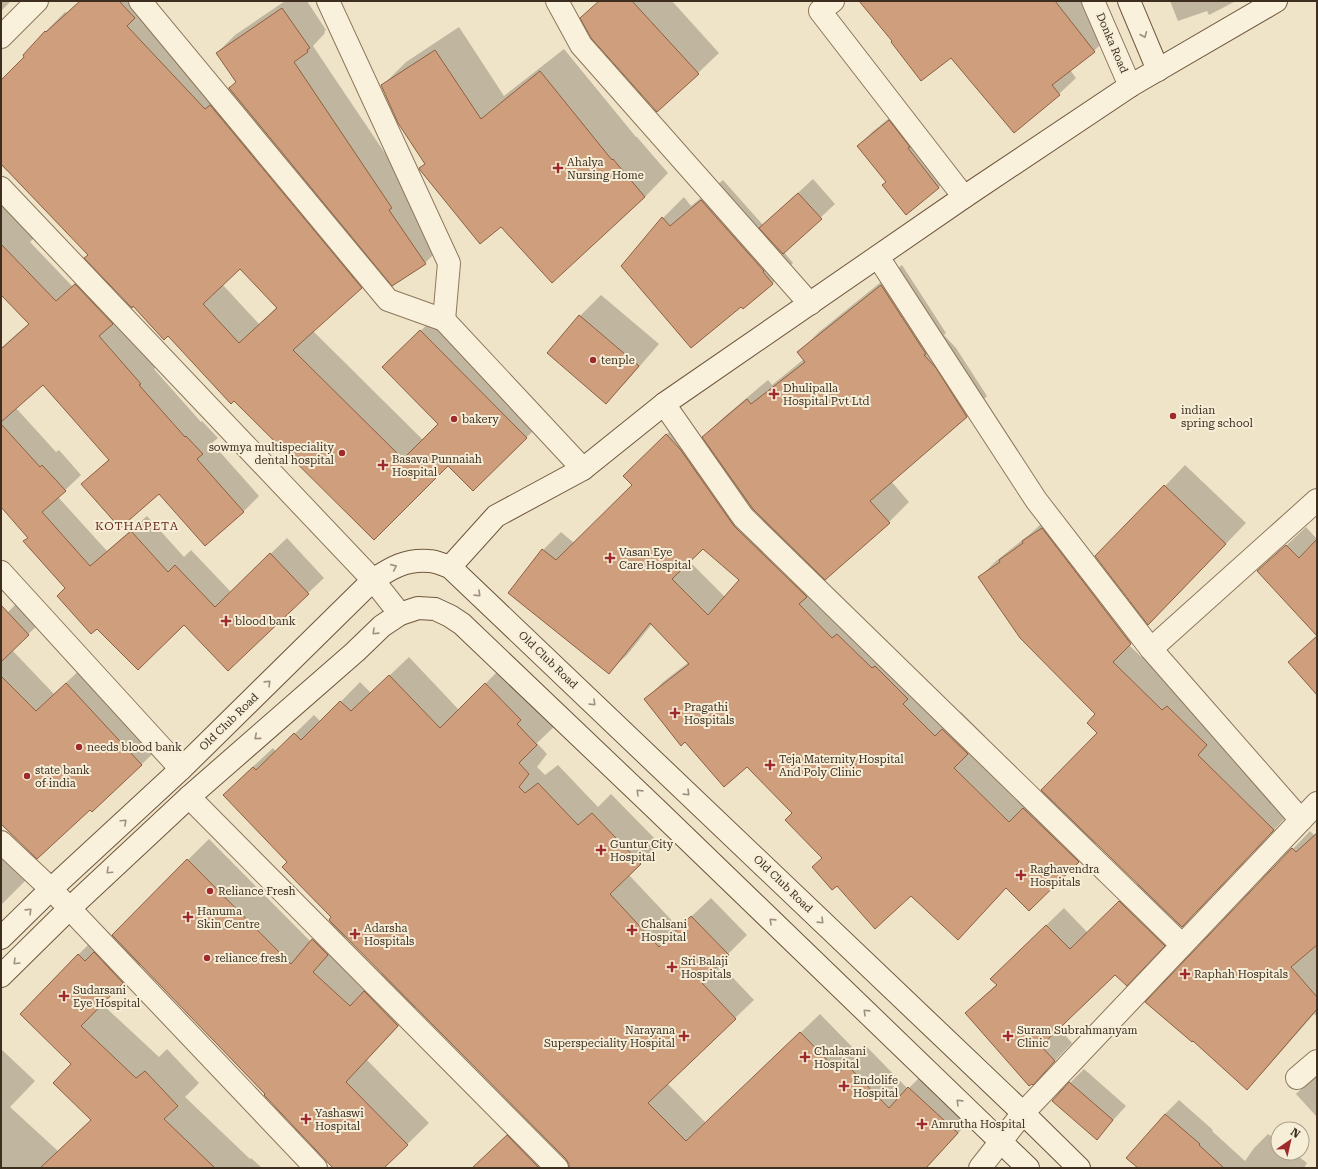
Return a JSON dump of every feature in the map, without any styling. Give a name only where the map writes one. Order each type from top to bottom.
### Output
[{"type":"street","points":[[1,37],[37,1]]},
{"type":"street","points":[[140,1],[388,300],[444,320],[583,469]]},
{"type":"street","points":[[328,1],[449,263],[444,320]]},
{"type":"street","points":[[557,1],[581,45],[810,304]]},
{"type":"street","points":[[833,1],[820,11],[964,197]]},
{"type":"street","name":"Donka Road","points":[[1093,1],[1130,86]]},
{"type":"street","points":[[1129,1],[1158,70]]},
{"type":"street","points":[[450,567],[496,516],[583,469],[664,404],[964,197],[1130,86],[1276,1]]},
{"type":"street","points":[[1,188],[373,580],[400,614]]},
{"type":"street","points":[[878,257],[1036,500],[1151,649],[1300,820]]},
{"type":"street","points":[[664,404],[743,517],[1182,945]]},
{"type":"street","points":[[1151,649],[1317,500]]},
{"type":"street","name":"Old Club Road","points":[[1,938],[51,889],[181,769],[373,580],[393,567],[410,562],[430,561],[450,567],[1079,1168]]},
{"type":"street","points":[[1,572],[181,769]]},
{"type":"street","points":[[1,976],[69,909],[189,797],[355,652],[382,626],[400,614],[418,608],[435,609],[462,624],[1028,1168]]},
{"type":"street","points":[[189,797],[558,1168]]},
{"type":"street","points":[[980,1168],[1023,1113],[1317,803]]},
{"type":"street","points":[[1,842],[51,889],[316,1168]]},
{"type":"street","points":[[1297,1078],[1317,1061]]},
{"type":"building","points":[[80,1],[119,1],[135,18],[127,26],[205,109],[210,105],[362,288],[293,350],[403,459],[438,424],[382,367],[420,330],[527,438],[473,491],[448,466],[374,540],[234,401],[231,404],[168,336],[164,340],[133,306],[132,308],[84,258],[88,255],[1,164],[1,80],[24,57],[23,55],[45,31],[46,32]],"holes":[[[240,269],[277,308],[239,343],[203,304]]]},
{"type":"building","points":[[599,1],[632,1],[699,74],[657,112],[591,38],[580,18]]},
{"type":"building","points":[[859,1],[1055,1],[1095,52],[1052,85],[1060,95],[1014,133],[951,58],[921,81],[891,42],[892,41]]},
{"type":"building","points":[[282,8],[310,48],[307,50],[308,52],[294,62],[392,208],[389,210],[426,264],[392,286],[229,88],[236,82],[216,53]]},
{"type":"building","points":[[435,50],[481,119],[540,71],[612,160],[613,159],[645,197],[552,283],[501,227],[480,244],[420,170],[419,168],[425,164],[398,123],[381,85]]},
{"type":"building","points":[[889,120],[910,147],[908,148],[939,188],[906,215],[882,185],[886,182],[857,146]]},
{"type":"building","points":[[798,193],[822,219],[783,254],[759,228]]},
{"type":"building","points":[[701,200],[764,271],[763,272],[773,284],[743,309],[741,307],[691,348],[621,266],[662,217],[670,226]]},
{"type":"building","points":[[1,244],[56,301],[75,284],[113,324],[99,336],[141,384],[139,385],[185,437],[186,436],[203,454],[197,459],[244,512],[205,546],[159,494],[120,528],[81,484],[109,460],[43,385],[1,422],[1,349],[29,324],[1,295]]},
{"type":"building","points":[[881,285],[926,354],[924,355],[936,368],[967,417],[870,501],[890,523],[825,580],[753,509],[702,437],[747,399],[751,404],[805,362],[797,352]]},
{"type":"building","name":"tenple","points":[[579,315],[639,366],[606,404],[547,353]]},
{"type":"building","points":[[1,424],[40,467],[42,465],[66,491],[42,512],[90,566],[131,531],[168,572],[175,565],[215,607],[270,553],[309,594],[228,671],[184,625],[138,670],[97,629],[91,634],[57,596],[65,588],[23,541],[28,538],[1,507]]},
{"type":"building","points":[[666,434],[680,449],[734,526],[807,597],[799,604],[832,638],[837,634],[872,668],[875,666],[908,699],[903,704],[935,736],[942,729],[968,754],[954,768],[1009,822],[1023,808],[1079,862],[1029,911],[1006,888],[958,940],[911,896],[875,929],[837,886],[832,890],[812,867],[822,858],[785,820],[792,813],[747,767],[724,787],[685,742],[681,746],[644,699],[689,664],[650,623],[609,674],[508,593],[542,549],[556,560],[632,485],[623,476]],"holes":[[[703,549],[739,580],[708,615],[672,579]]]},
{"type":"building","points":[[1164,485],[1226,544],[1148,625],[1095,556]]},
{"type":"building","points":[[1042,528],[1131,644],[1113,662],[1162,710],[1167,706],[1207,745],[1198,755],[1274,830],[1182,927],[1041,790],[1097,733],[1087,723],[1095,714],[1020,638],[978,577],[1000,562],[999,560],[1023,543],[1022,541]]},
{"type":"building","points":[[1317,539],[1317,636],[1257,571],[1286,545],[1299,558]]},
{"type":"building","points":[[1,605],[29,635],[1,662]]},
{"type":"building","points":[[1317,636],[1317,695],[1288,662]]},
{"type":"building","points":[[389,675],[440,728],[485,683],[521,720],[517,724],[537,745],[519,763],[529,774],[519,787],[525,793],[538,783],[578,825],[592,813],[641,864],[610,894],[659,947],[691,916],[729,955],[701,982],[736,1019],[648,1103],[686,1141],[800,1032],[839,1072],[847,1065],[889,1108],[908,1087],[958,1133],[926,1168],[569,1168],[569,1164],[566,1159],[329,920],[331,917],[282,867],[287,862],[223,795],[253,767],[256,770],[294,733],[301,740],[340,701],[351,711]]},
{"type":"building","points":[[1,676],[36,711],[66,683],[142,765],[92,812],[90,810],[37,859],[1,824]]},
{"type":"building","points":[[1317,833],[1317,945],[1291,967],[1317,997],[1317,1009],[1247,1090],[1193,1041],[1192,1042],[1145,1002],[1292,848],[1296,852]]},
{"type":"building","points":[[187,859],[291,964],[312,939],[328,955],[313,972],[350,1006],[364,991],[398,1026],[346,1082],[408,1145],[384,1168],[333,1168],[264,1095],[265,1094],[112,935]]},
{"type":"building","points":[[1119,901],[1165,946],[1127,986],[1115,975],[1041,1046],[1055,1061],[1033,1085],[1032,1084],[1029,1086],[965,1013],[997,985],[990,979],[1046,925],[1070,949]]},
{"type":"building","points":[[94,952],[123,983],[81,1026],[136,1078],[145,1071],[178,1106],[164,1119],[215,1168],[40,1168],[91,1120],[53,1083],[71,1064],[20,1014],[78,954],[85,961]]},
{"type":"building","points":[[1069,1082],[1113,1120],[1097,1140],[1052,1101]]},
{"type":"building","points":[[1165,1114],[1200,1144],[1199,1145],[1224,1168],[1138,1168],[1126,1158]]},
{"type":"building","points":[[507,1135],[539,1168],[472,1168]]},
{"type":"place","name":"Ahalya Nursing Home","points":[[558,168]]},
{"type":"place","name":"tenple","points":[[593,360]]},
{"type":"place","name":"Dhulipalla Hospital Pvt Ltd","points":[[774,394]]},
{"type":"place","name":"indian spring school","points":[[1173,416]]},
{"type":"place","name":"bakery","points":[[454,419]]},
{"type":"place","name":"sowmya multispeciality dental hospital","points":[[342,453]]},
{"type":"place","name":"Basava Punnaiah Hospital","points":[[383,465]]},
{"type":"place","name":"Vasan Eye Care Hospital","points":[[610,558]]},
{"type":"place","name":"blood bank","points":[[226,621]]},
{"type":"place","name":"Pragathi Hospitals","points":[[675,713]]},
{"type":"place","name":"needs blood bank","points":[[79,747]]},
{"type":"place","name":"Teja Maternity Hospital And Poly Clinic","points":[[770,765]]},
{"type":"place","name":"state bank of india","points":[[27,776]]},
{"type":"place","name":"Guntur City Hospital","points":[[601,850]]},
{"type":"place","name":"Raghavendra Hospitals","points":[[1021,875]]},
{"type":"place","name":"Reliance Fresh","points":[[210,891]]},
{"type":"place","name":"Hanuma Skin Centre","points":[[188,917]]},
{"type":"place","name":"Chalsani Hospital","points":[[632,930]]},
{"type":"place","name":"Adarsha Hospitals","points":[[355,934]]},
{"type":"place","name":"reliance fresh","points":[[207,958]]},
{"type":"place","name":"Sri Balaji Hospitals","points":[[672,967]]},
{"type":"place","name":"Raphah Hospitals","points":[[1185,974]]},
{"type":"place","name":"Sudarsani Eye Hospital","points":[[64,996]]},
{"type":"place","name":"Narayana Superspeciality Hospital","points":[[684,1036]]},
{"type":"place","name":"Suram Subrahmanyam Clinic","points":[[1008,1036]]},
{"type":"place","name":"Chalasani Hospital","points":[[805,1057]]},
{"type":"place","name":"Endolife Hospital","points":[[844,1086]]},
{"type":"place","name":"Yashaswi Hospital","points":[[306,1119]]},
{"type":"place","name":"Amrutha Hospital","points":[[922,1124]]},
{"type":"district","name":"KOTHAPETA","points":[[137,526]]}]
